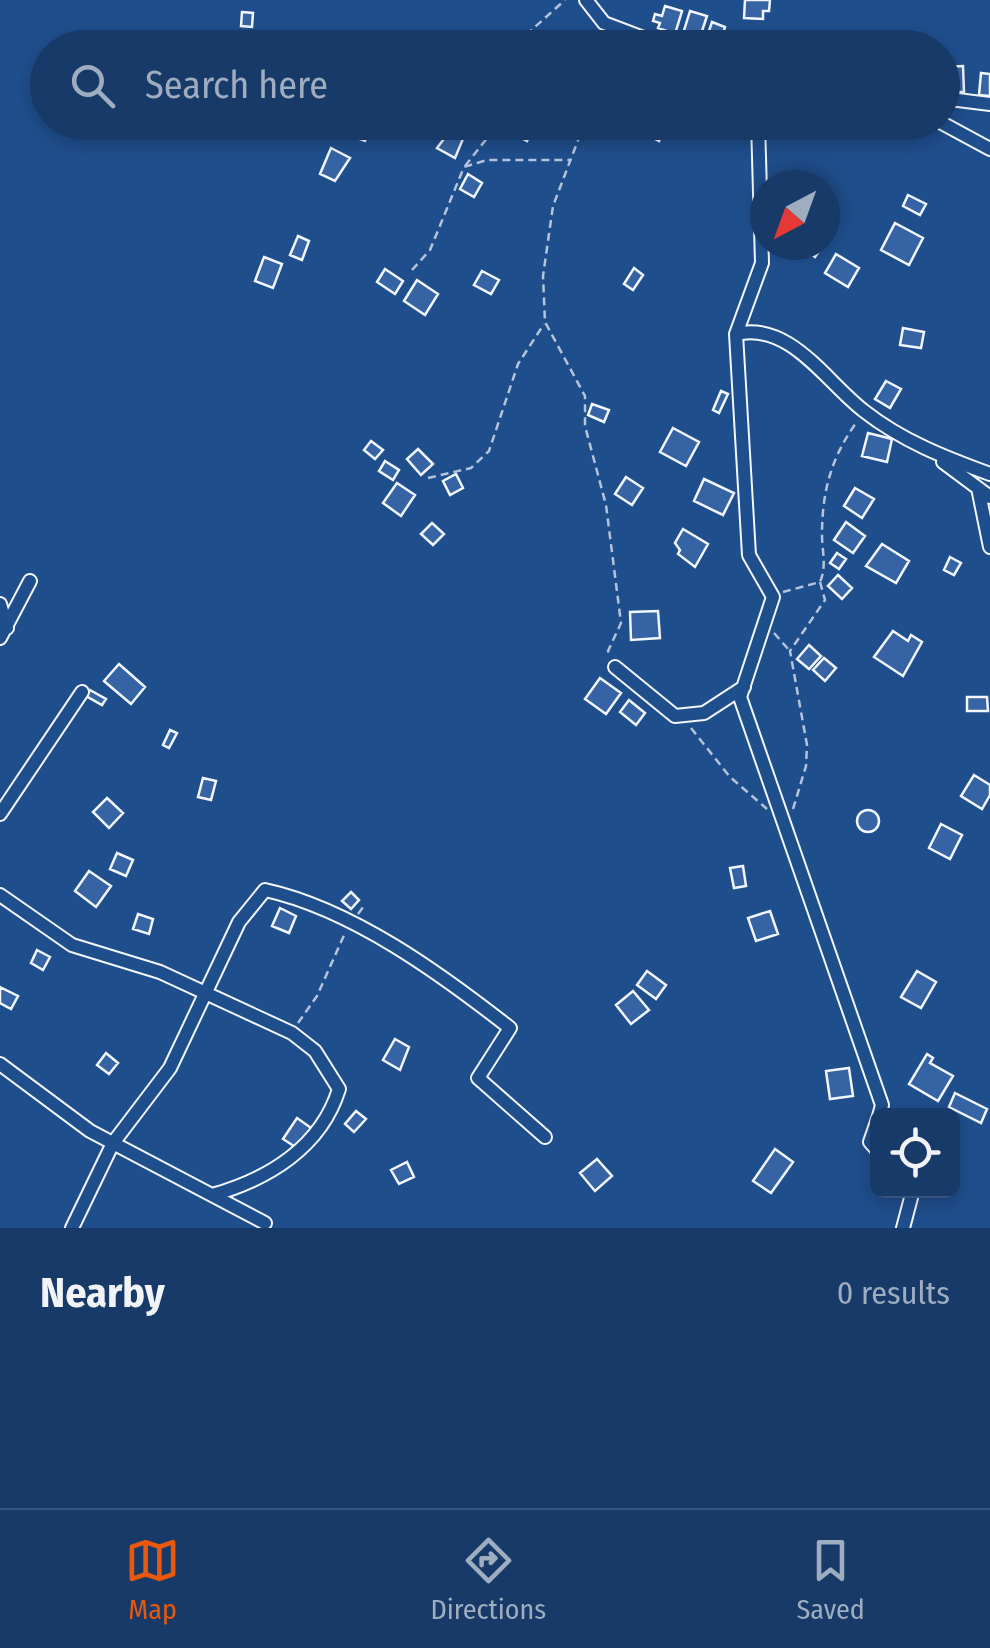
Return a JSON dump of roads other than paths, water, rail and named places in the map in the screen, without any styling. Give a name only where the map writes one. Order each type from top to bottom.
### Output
[{"type":"street","points":[[586,0],[604,23],[622,30]]},
{"type":"street","points":[[960,100],[990,104]]},
{"type":"street","points":[[960,133],[990,149]]},
{"type":"street","points":[[759,140],[762,264],[736,334],[749,555],[773,597],[740,697],[881,1108]]},
{"type":"street","points":[[736,334],[756,330],[795,347],[864,412],[929,452],[990,497]]},
{"type":"street","points":[[929,452],[990,474]]},
{"type":"street","points":[[978,488],[990,547]]},
{"type":"street","points":[[4,633],[30,581]]},
{"type":"street","points":[[0,604],[4,633]]},
{"type":"street","points":[[615,667],[676,716],[704,713],[744,687]]},
{"type":"street","points":[[0,814],[82,692]]},
{"type":"street","points":[[72,1228],[113,1143],[170,1068],[239,922],[265,890],[285,894],[434,968],[510,1028],[509,1036],[478,1078],[544,1137]]},
{"type":"street","points":[[0,894],[72,945],[137,963],[206,993],[292,1033],[315,1051],[338,1089],[330,1115],[308,1146],[292,1158],[212,1195]]},
{"type":"street","points":[[1,1069],[90,1132],[265,1223]]},
{"type":"street","points":[[903,1228],[911,1198]]}]
